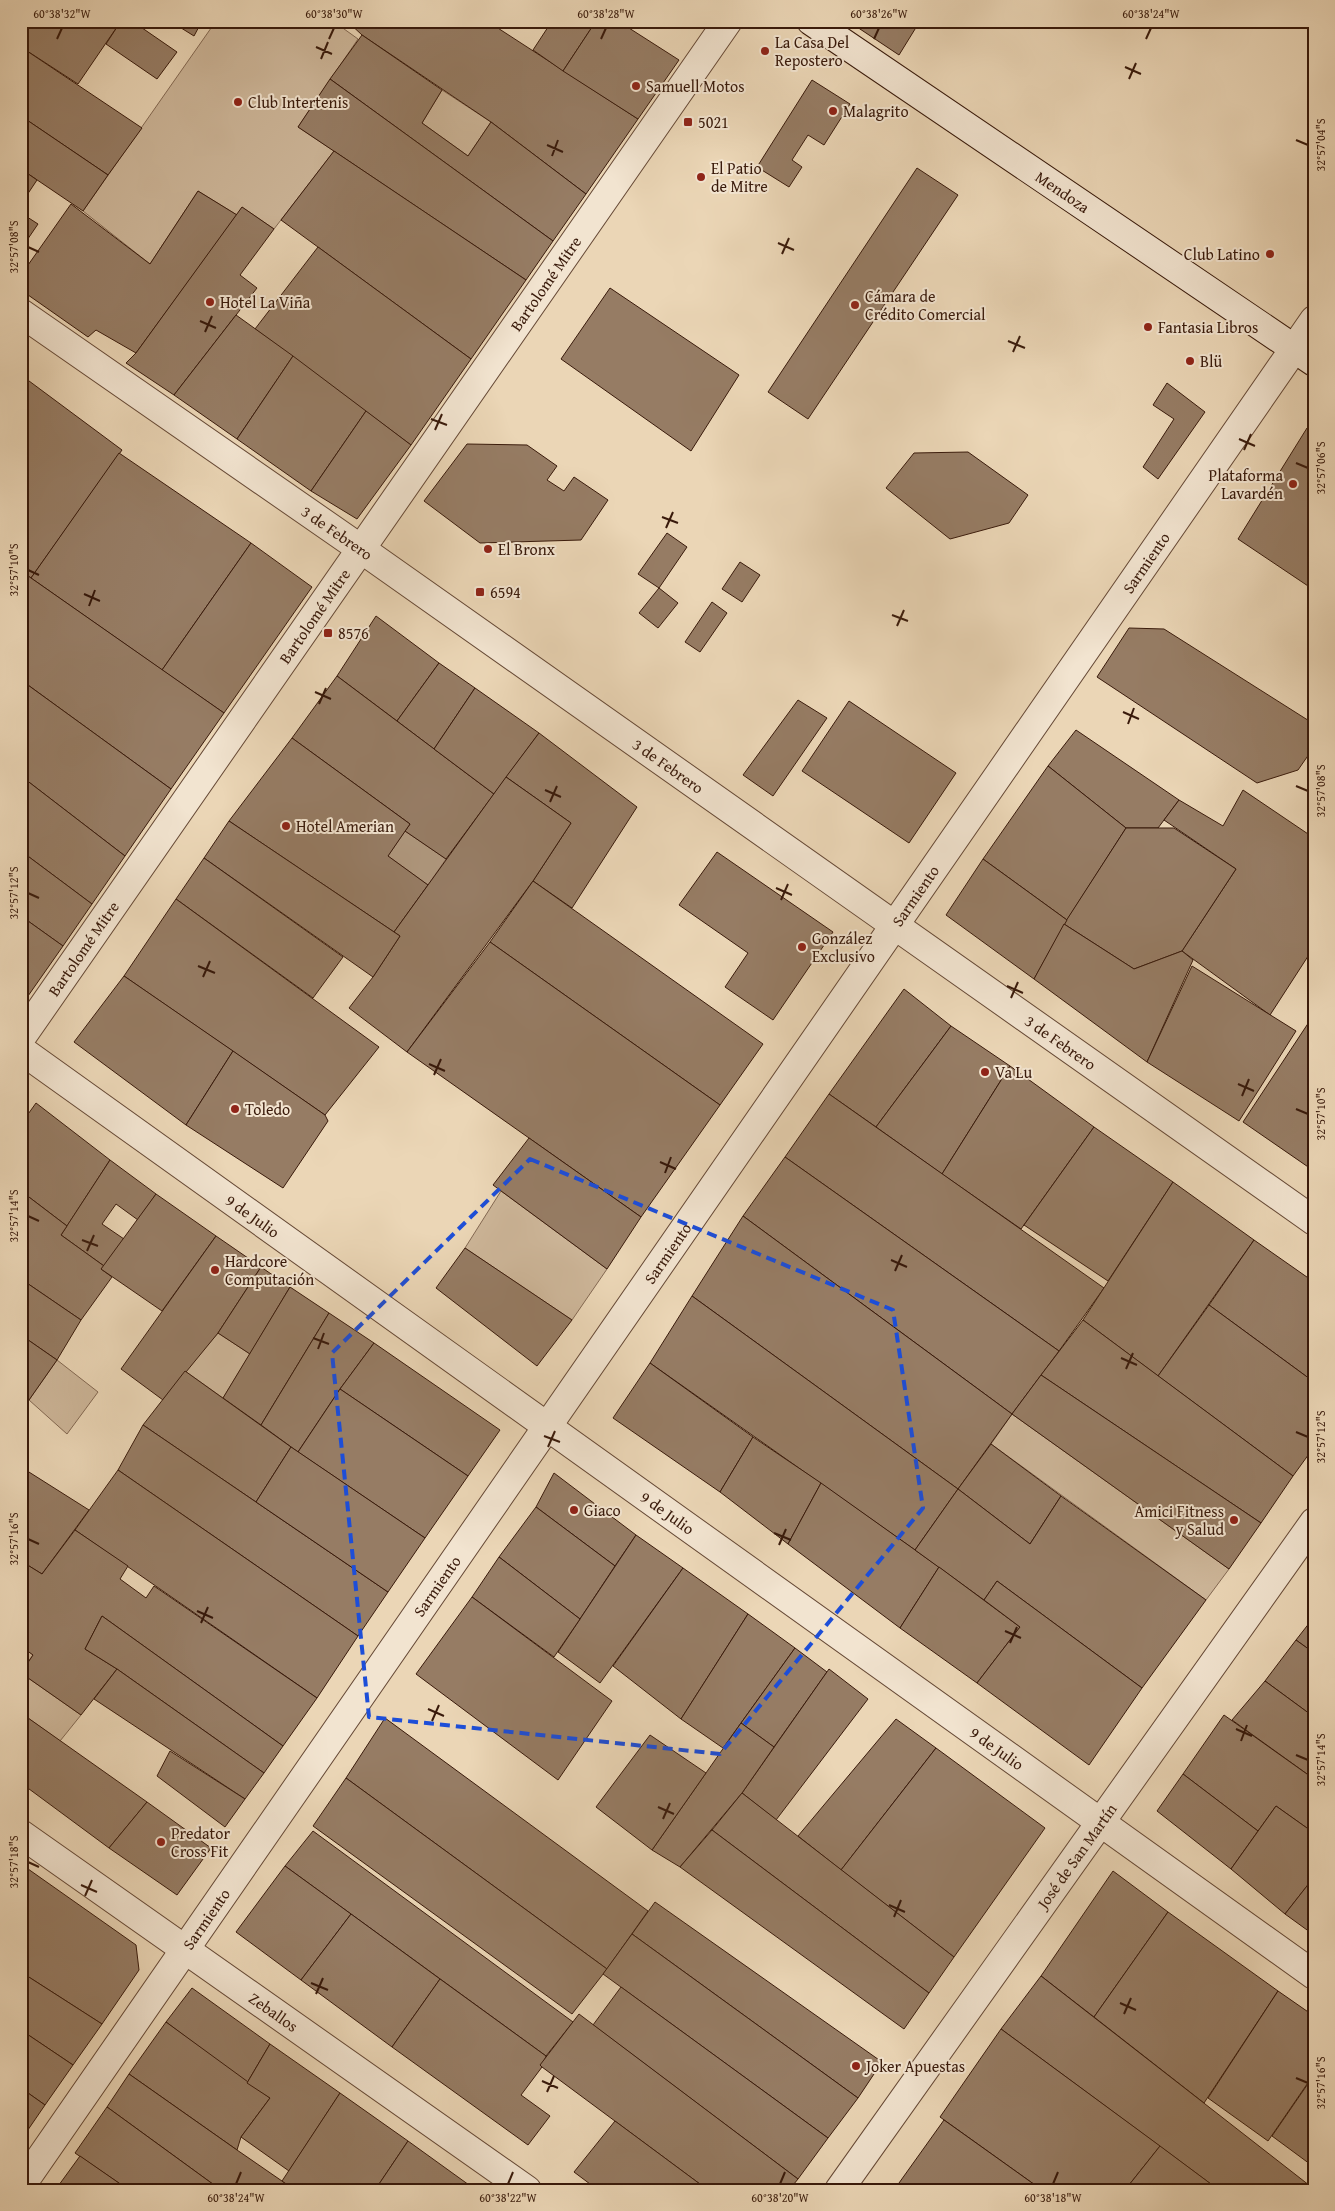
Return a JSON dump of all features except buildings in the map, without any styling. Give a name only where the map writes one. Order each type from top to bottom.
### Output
[{"type":"street","name":"Bartolomé Mitre","points":[[21,1038],[728,21]]},
{"type":"street","name":"Mendoza","points":[[811,21],[1304,355]]},
{"type":"street","name":"3 de Febrero","points":[[21,313],[361,549],[1314,1221]]},
{"type":"street","name":"Sarmiento","points":[[21,2186],[895,925],[1304,355],[1314,320]]},
{"type":"street","name":"9 de Julio","points":[[21,1050],[1314,1974]]},
{"type":"street","name":"José de San Martín","points":[[839,2190],[1314,1522]]},
{"type":"street","name":"Zeballos","points":[[21,1834],[527,2190]]},
{"type":"highlighted area","points":[[530,1159],[893,1310],[923,1508],[720,1754],[369,1717],[332,1353]]},
{"type":"shaded area","points":[[216,21],[333,21],[358,39],[298,127],[334,151],[274,229],[242,207],[237,215],[198,191],[150,264],[83,211]]},
{"type":"shaded area","points":[[442,90],[491,122],[468,156],[422,123]]},
{"type":"shaded area","points":[[405,831],[446,859],[428,885],[388,856]]},
{"type":"shaded area","points":[[501,1191],[607,1269],[572,1320],[465,1248]]},
{"type":"shaded area","points":[[218,1333],[250,1354],[223,1398],[185,1371]]},
{"type":"shaded area","points":[[57,1360],[98,1392],[67,1434],[29,1400]]},
{"type":"shaded area","points":[[1012,1414],[1229,1569],[1206,1600],[991,1444]]},
{"type":"shaded area","points":[[21,1646],[33,1655],[21,1671]]},
{"type":"shaded area","points":[[21,1673],[81,1715],[60,1741],[21,1713]]},
{"type":"place","name":"La Casa Del Repostero","points":[[765,51]]},
{"type":"place","name":"Samuell Motos","points":[[636,86]]},
{"type":"place","name":"Club Intertenis","points":[[238,102]]},
{"type":"place","name":"Malagrito","points":[[833,111]]},
{"type":"place","name":"5021","points":[[688,122]]},
{"type":"place","name":"El Patio de Mitre","points":[[701,177]]},
{"type":"place","name":"Club Latino","points":[[1270,254]]},
{"type":"place","name":"Hotel La Viña","points":[[210,302]]},
{"type":"place","name":"Cámara de Crédito Comercial","points":[[855,305]]},
{"type":"place","name":"Fantasia Libros","points":[[1148,327]]},
{"type":"place","name":"Blü","points":[[1190,361]]},
{"type":"place","name":"Plataforma Lavardén","points":[[1293,484]]},
{"type":"place","name":"El Bronx","points":[[488,549]]},
{"type":"place","name":"6594","points":[[480,592]]},
{"type":"place","name":"8576","points":[[328,633]]},
{"type":"place","name":"Hotel Amerian","points":[[286,826]]},
{"type":"place","name":"González Exclusivo","points":[[802,947]]},
{"type":"place","name":"Va Lu","points":[[985,1072]]},
{"type":"place","name":"Toledo","points":[[235,1109]]},
{"type":"place","name":"Hardcore Computación","points":[[215,1270]]},
{"type":"place","name":"Giaco","points":[[574,1510]]},
{"type":"place","name":"Amici Fitness y Salud","points":[[1234,1520]]},
{"type":"place","name":"Predator Cross Fit","points":[[161,1842]]},
{"type":"place","name":"Joker Apuestas","points":[[856,2066]]}]
